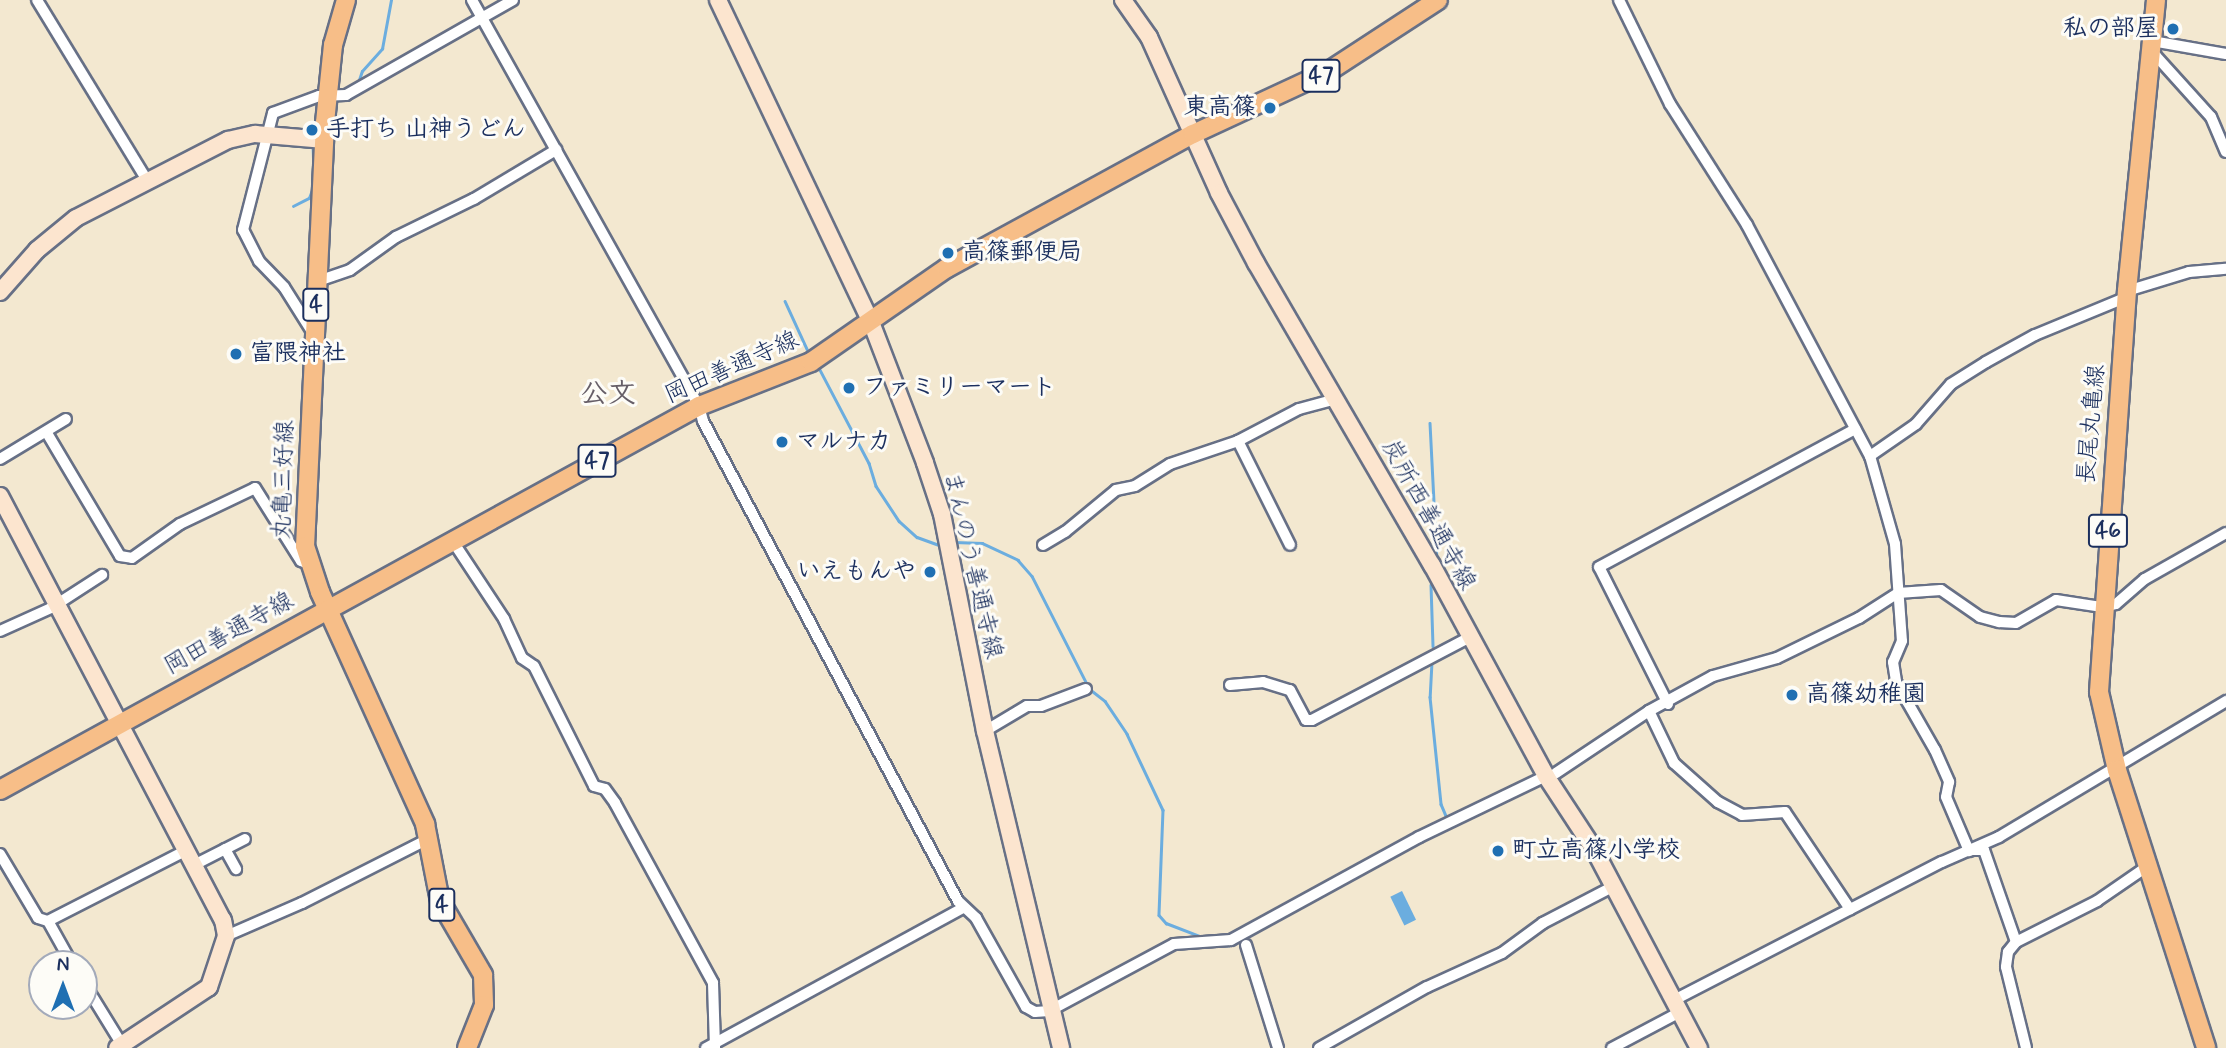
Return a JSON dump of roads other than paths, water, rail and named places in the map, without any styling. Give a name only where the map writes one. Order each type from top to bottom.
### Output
[{"type":"main road","name":"丸亀三好線","points":[[346,0],[333,45],[327,95],[317,139],[318,281],[305,521],[308,564],[430,838],[440,901],[483,975],[484,1004],[467,1048]]},
{"type":"main road","name":"まんのう善通寺線","points":[[718,0],[871,322],[942,514],[985,731],[1049,1011],[1061,1048]]},
{"type":"main road","name":"炭所西善通寺線","points":[[1123,0],[1149,37],[1256,263],[1337,399],[1470,637],[1551,774],[1614,886],[1699,1048]]},
{"type":"main road","name":"岡田善通寺線","points":[[0,790],[327,607],[699,406],[811,362],[947,268],[1193,134],[1329,71],[1438,0]]},
{"type":"main road","name":"長尾丸亀線","points":[[2156,0],[2127,294],[2102,607],[2099,692],[2117,770],[2206,1048]]},
{"type":"main road","points":[[3,283],[76,218],[228,139],[269,135],[317,139]]},
{"type":"main road","points":[[0,496],[223,920],[226,936],[209,987],[121,1047]]},
{"type":"street","points":[[37,0],[146,180]]},
{"type":"street","points":[[472,0],[699,406],[709,434],[963,908],[976,918],[1026,1007],[1035,1012],[1049,1011],[1158,950],[1174,944],[1231,940],[1419,836],[1551,774],[1649,712],[1713,677],[1777,658],[1859,618],[1898,593],[1941,590],[1980,617],[2016,623],[2056,600],[2102,607],[2116,604],[2145,579],[2226,533]]},
{"type":"street","points":[[315,337],[284,287],[259,261],[243,230],[273,113],[281,107],[327,95],[346,95],[484,20],[513,0]]},
{"type":"street","points":[[1619,0],[1670,104],[1747,225],[1870,456],[1895,544],[1902,641],[1893,662],[1896,682],[1935,750],[1949,782],[1946,797],[1969,850]]},
{"type":"street","points":[[2151,48],[2226,54]]},
{"type":"street","points":[[2151,48],[2211,117],[2226,152]]},
{"type":"street","points":[[318,281],[350,270],[396,237],[474,199],[556,150]]},
{"type":"street","points":[[1870,456],[1916,424],[1951,384],[2035,335],[2127,294],[2189,272],[2226,269]]},
{"type":"street","points":[[1043,545],[1065,532],[1116,490],[1135,486],[1189,456],[1238,441],[1299,409],[1337,399]]},
{"type":"street","points":[[0,459],[47,433],[66,419]]},
{"type":"street","points":[[1668,704],[1600,567],[1855,429]]},
{"type":"street","points":[[47,433],[120,556],[132,558],[180,524],[255,488],[302,561],[308,564]]},
{"type":"street","points":[[1238,441],[1290,545]]},
{"type":"street","points":[[452,540],[504,619],[522,658],[534,666],[594,786],[605,789],[615,803],[713,983],[712,1046],[963,908]]},
{"type":"street","points":[[0,631],[57,604],[102,575]]},
{"type":"street","points":[[1230,685],[1263,682],[1290,690],[1306,720],[1312,720],[1470,637]]},
{"type":"street","points":[[985,731],[1027,706],[1086,689]]},
{"type":"street","points":[[1612,1048],[1678,1006],[1850,909],[1969,850],[2117,770],[2226,701]]},
{"type":"street","points":[[1649,712],[1674,763],[1717,802],[1742,815],[1785,812],[1850,909]]},
{"type":"street","points":[[226,936],[302,904],[430,838]]},
{"type":"street","points":[[0,854],[38,918],[48,921],[191,858],[225,849],[244,839]]},
{"type":"street","points":[[225,849],[236,869]]},
{"type":"street","points":[[1969,850],[1984,849],[2016,942]]},
{"type":"street","points":[[2026,1048],[2006,967],[2008,952],[2016,942],[2097,901],[2148,866]]},
{"type":"street","points":[[1319,1048],[1427,987],[1502,953],[1543,923],[1614,886]]},
{"type":"street","points":[[48,921],[64,950]]},
{"type":"street","points":[[1245,945],[1278,1048]]},
{"type":"street","points":[[98,1007],[121,1047]]},
{"type":"water","points":[[1402,891],[1416,920],[1404,925],[1390,897]]},
{"type":"waterway","points":[[359,80],[362,71],[382,49],[391,0]]},
{"type":"waterway","points":[[313,134],[317,113]]},
{"type":"waterway","points":[[313,144],[314,175]]},
{"type":"waterway","points":[[293,206],[309,198],[314,185]]},
{"type":"waterway","points":[[785,301],[807,349]]},
{"type":"waterway","points":[[818,366],[869,463],[876,486],[899,521],[917,537],[939,545]]},
{"type":"waterway","points":[[1430,423],[1437,559]]},
{"type":"waterway","points":[[954,542],[982,543],[1018,560],[1032,576],[1087,684]]},
{"type":"waterway","points":[[1431,585],[1433,646]]},
{"type":"waterway","points":[[1432,662],[1430,697],[1441,804],[1447,818]]},
{"type":"waterway","points":[[1091,690],[1105,701],[1127,734],[1163,810],[1159,915],[1166,923],[1200,936]]},
{"type":"waterway","points":[[1213,946],[1231,945]]},
{"type":"place","name":"私の部屋","points":[[2173,29]]},
{"type":"place","name":"東高篠","points":[[1270,108]]},
{"type":"place","name":"手打ち 山神うどん","points":[[312,130]]},
{"type":"place","name":"高篠郵便局","points":[[948,253]]},
{"type":"place","name":"富隈神社","points":[[236,354]]},
{"type":"place","name":"ファミリーマート","points":[[849,388]]},
{"type":"place","name":"マルナカ","points":[[782,442]]},
{"type":"place","name":"いえもんや","points":[[930,572]]},
{"type":"place","name":"高篠幼稚園","points":[[1792,695]]},
{"type":"place","name":"町立高篠小学校","points":[[1498,851]]},
{"type":"district","name":"公文","points":[[608,395]]}]
